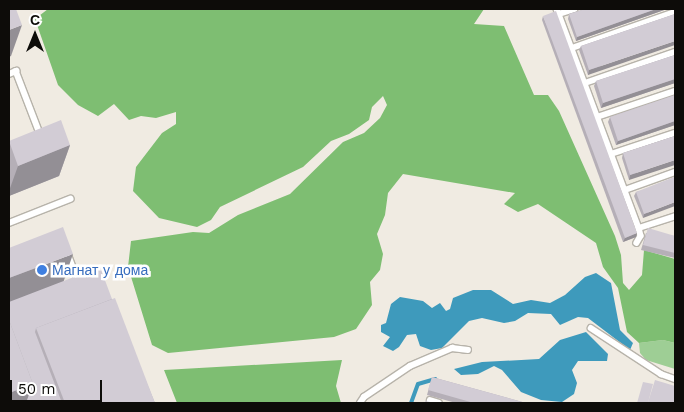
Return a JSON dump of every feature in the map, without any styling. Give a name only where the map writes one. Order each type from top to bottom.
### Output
[{"type":"lane","points":[[574,9],[558,12],[639,228],[641,236],[637,244]]},
{"type":"lane","points":[[572,48],[675,12]]},
{"type":"lane","points":[[585,83],[675,52]]},
{"type":"lane","points":[[9,74],[16,71],[41,136],[33,139]]},
{"type":"lane","points":[[597,117],[675,91]]},
{"type":"lane","points":[[611,154],[675,133]]},
{"type":"lane","points":[[625,190],[675,172]]},
{"type":"lane","points":[[9,223],[70,199]]},
{"type":"lane","points":[[639,228],[675,216]]},
{"type":"lane","points":[[66,250],[82,290]]},
{"type":"lane","points":[[591,328],[653,369],[675,379]]},
{"type":"lane","points":[[360,403],[364,397],[410,366],[452,348],[468,350]]},
{"type":"lane","points":[[430,400],[439,403]]},
{"type":"green space","points":[[48,9],[484,9],[474,24],[504,26],[534,95],[548,95],[559,111],[615,236],[621,255],[623,283],[629,290],[642,275],[644,250],[675,259],[675,343],[663,340],[639,343],[627,332],[618,288],[603,267],[596,243],[538,204],[518,212],[504,204],[515,193],[403,174],[388,193],[385,215],[377,234],[383,254],[380,270],[370,282],[372,305],[356,329],[334,337],[168,353],[152,345],[128,267],[131,241],[193,232],[209,233],[238,215],[290,194],[343,142],[364,133],[380,118],[387,105],[383,96],[372,107],[369,120],[349,134],[331,141],[303,167],[220,207],[211,220],[197,227],[159,218],[133,191],[136,167],[162,133],[176,124],[176,112],[156,118],[141,116],[129,120],[114,104],[98,116],[78,105],[58,85],[35,19]]},
{"type":"green space","points":[[663,340],[675,343],[675,369],[646,360],[640,353],[639,343]]},
{"type":"green space","points":[[342,360],[336,386],[341,403],[177,403],[164,370]]},
{"type":"water","points":[[596,273],[611,283],[620,330],[633,343],[630,350],[588,318],[578,317],[560,325],[551,314],[528,313],[515,321],[504,323],[482,318],[469,321],[442,348],[431,350],[420,346],[416,334],[407,335],[399,347],[393,351],[383,346],[390,337],[381,332],[381,325],[386,323],[391,304],[400,297],[423,301],[432,308],[440,303],[446,311],[450,309],[453,298],[473,290],[491,290],[513,304],[531,300],[550,303],[565,295],[585,277]]},
{"type":"water","points":[[586,332],[608,354],[607,361],[578,361],[572,370],[577,383],[574,394],[562,402],[541,400],[521,392],[502,370],[494,366],[478,374],[461,375],[454,369],[482,362],[539,359],[560,340]]},
{"type":"building","points":[[9,9],[16,9],[22,25],[9,30]]},
{"type":"building","points":[[585,9],[656,9],[577,37],[569,14]]},
{"type":"building","points":[[556,11],[637,233],[625,238],[543,16]]},
{"type":"building","points":[[675,14],[675,41],[589,70],[581,46]]},
{"type":"building","points":[[675,55],[675,79],[603,103],[596,81]]},
{"type":"building","points":[[675,95],[675,121],[618,141],[610,117]]},
{"type":"building","points":[[61,120],[70,145],[18,166],[9,141]]},
{"type":"building","points":[[675,136],[675,160],[630,175],[623,153]]},
{"type":"building","points":[[674,177],[675,202],[644,214],[636,192]]},
{"type":"building","points":[[63,227],[73,254],[9,278],[9,248]]},
{"type":"building","points":[[648,228],[675,236],[675,253],[643,245]]},
{"type":"building","points":[[100,267],[112,299],[36,328],[35,332],[62,403],[26,403],[33,384],[9,320],[9,302]]},
{"type":"building","points":[[115,298],[155,403],[65,403],[36,328]]},
{"type":"building","points":[[9,320],[33,384],[9,393]]},
{"type":"building","points":[[432,377],[526,403],[474,403],[428,390]]},
{"type":"building","points":[[655,380],[675,386],[675,403],[648,402]]},
{"type":"building","points":[[643,382],[653,384],[648,403],[637,403]]},
{"type":"waterway","points":[[411,403],[418,384],[435,379]]},
{"type":"place","name":"Магнат у дома","points":[[42,270]]}]
